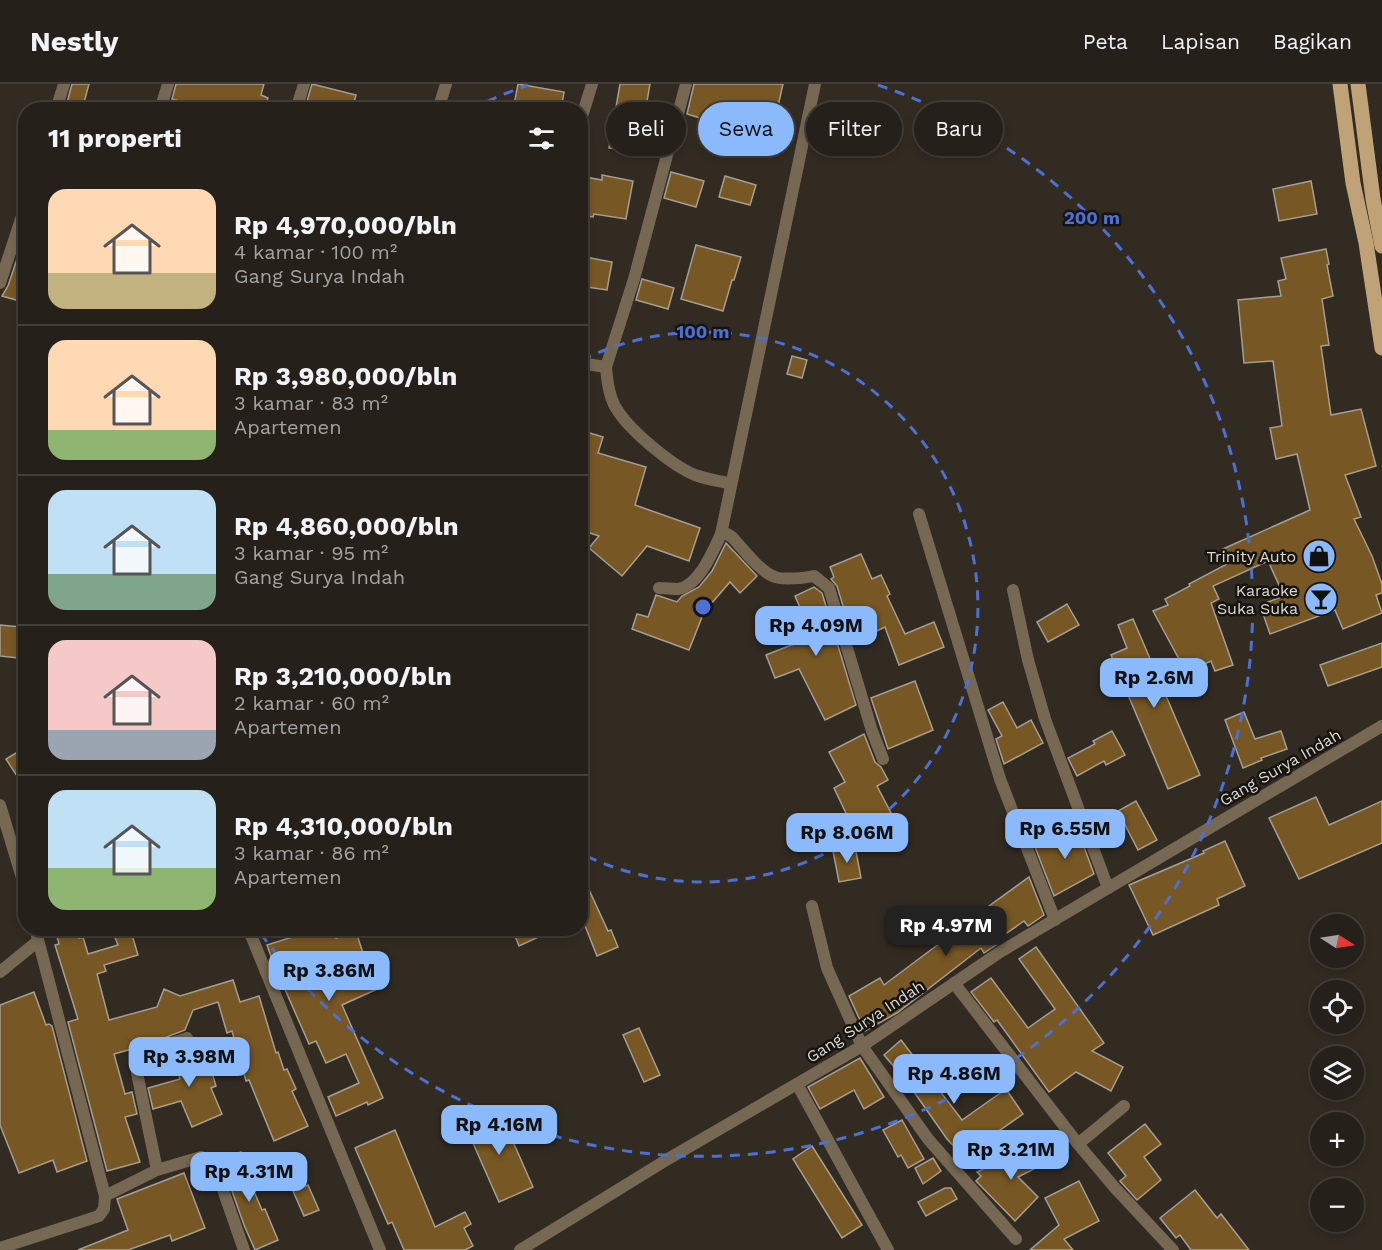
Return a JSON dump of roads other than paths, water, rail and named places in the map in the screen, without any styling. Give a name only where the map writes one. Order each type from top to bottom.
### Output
[{"type":"main road","points":[[1340,84],[1353,183],[1366,243],[1382,348]]},
{"type":"main road","points":[[1358,84],[1370,180],[1382,246]]},
{"type":"main road","points":[[1353,183],[1370,180]]},
{"type":"street","points":[[58,102],[64,84]]},
{"type":"street","points":[[162,102],[168,84]]},
{"type":"street","points":[[298,102],[304,84]]},
{"type":"street","points":[[440,102],[446,84]]},
{"type":"street","points":[[586,102],[592,84]]},
{"type":"street","points":[[686,84],[633,279],[606,367],[607,382],[615,407],[628,424],[659,453],[694,474],[731,484]]},
{"type":"street","points":[[659,588],[679,589],[688,585],[703,570],[721,534],[816,84]]},
{"type":"street","points":[[0,284],[18,229]]},
{"type":"street","points":[[588,364],[606,367]]},
{"type":"street","points":[[919,514],[1000,778],[1055,920]]},
{"type":"street","points":[[721,534],[732,537],[756,563],[775,578],[814,576],[829,588],[872,731],[883,759]]},
{"type":"street","points":[[1013,590],[1028,660],[1045,719],[1108,888]]},
{"type":"street","name":"Gang Surya Indah","points":[[520,1250],[668,1159],[862,1046],[1000,952],[1382,726]]},
{"type":"street","points":[[0,806],[4,831],[18,869]]},
{"type":"street","points":[[812,906],[827,968],[862,1046],[928,1139],[1016,1239]]},
{"type":"street","points":[[0,1248],[99,1216],[104,1209],[105,1196],[36,936]]},
{"type":"street","points":[[251,936],[380,1250]]},
{"type":"street","points":[[0,972],[38,941]]},
{"type":"street","points":[[954,983],[1078,1143],[1115,1188],[1173,1250]]},
{"type":"street","points":[[157,1170],[137,1073],[139,1062],[148,1052],[187,1038]]},
{"type":"street","points":[[797,1084],[888,1250]]},
{"type":"street","points":[[1078,1143],[1124,1106]]},
{"type":"street","points":[[105,1196],[157,1170],[201,1157],[213,1161],[244,1250]]},
{"type":"place","name":"Trinity Auto","points":[[1319,556]]},
{"type":"place","name":"Karaoke Suka Suka","points":[[1321,599]]}]
